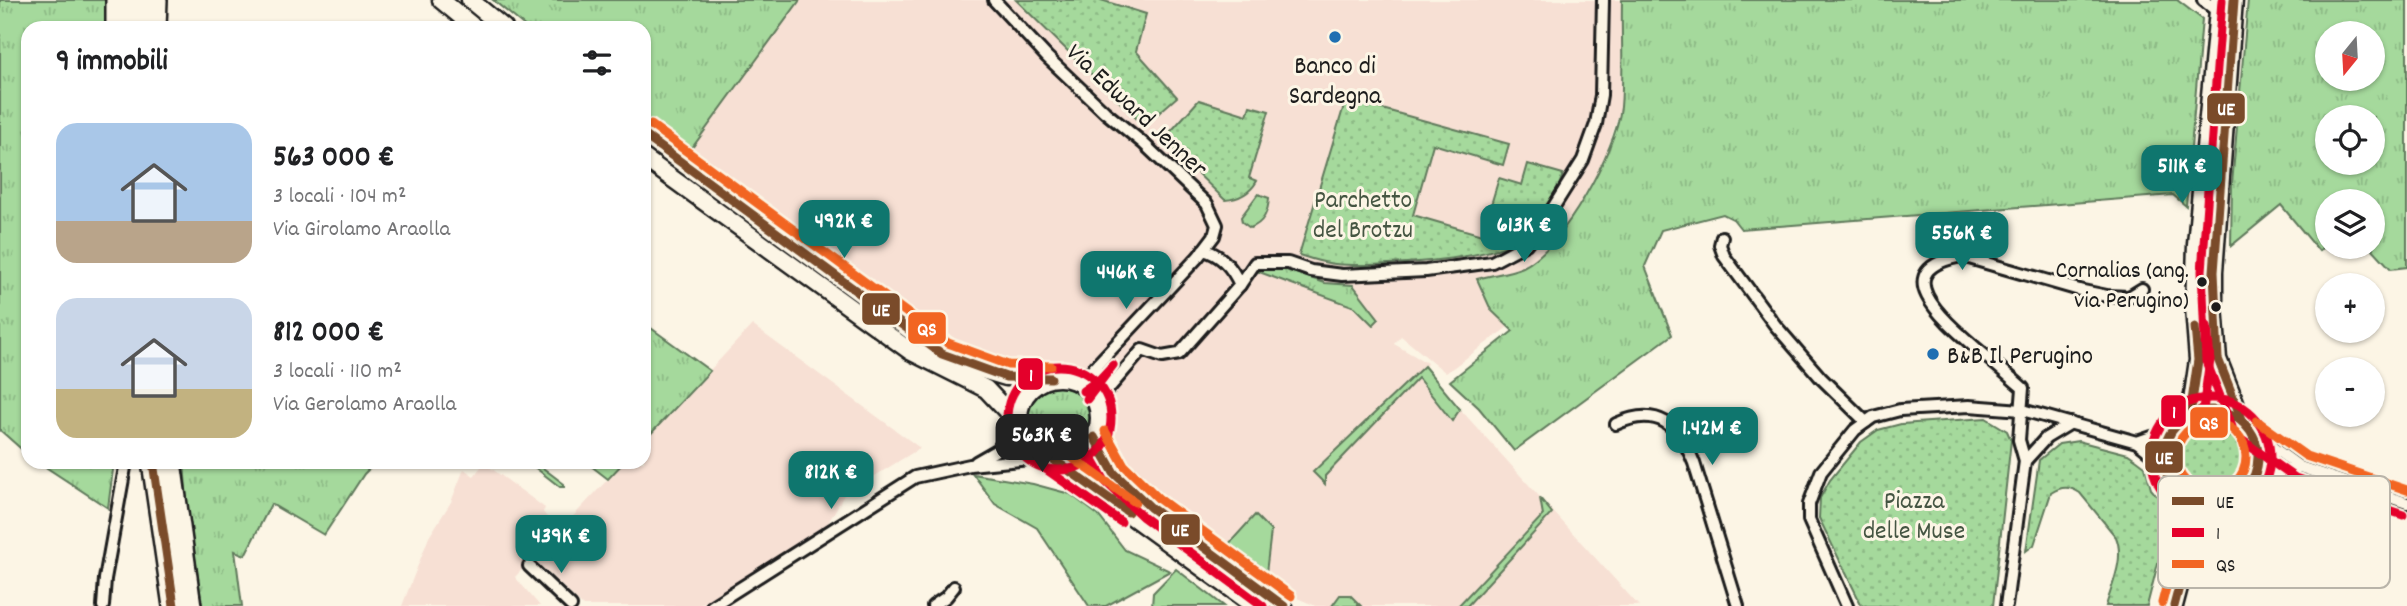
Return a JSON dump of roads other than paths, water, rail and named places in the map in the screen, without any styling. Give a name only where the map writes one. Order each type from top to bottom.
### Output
[{"type":"highway","points":[[117,0],[117,21]]},
{"type":"highway","points":[[135,0],[135,21]]},
{"type":"highway","points":[[155,21],[156,0]]},
{"type":"highway","points":[[166,0],[166,21]]},
{"type":"highway","points":[[154,469],[174,606]]},
{"type":"highway","points":[[171,469],[190,606]]},
{"type":"street","points":[[441,0],[466,21]]},
{"type":"street","points":[[470,0],[496,21]]},
{"type":"street","name":"Via Edward Jenner","points":[[994,0],[1047,57],[1207,204],[1217,225],[1214,236],[1203,250]]},
{"type":"street","points":[[1097,405],[1142,351],[1162,357],[1179,354],[1240,285],[1255,263],[1289,263],[1311,271],[1342,275],[1416,271],[1492,262],[1526,244],[1546,219],[1583,160],[1596,124],[1601,95],[1603,0]]},
{"type":"street","points":[[2189,415],[2198,360],[2194,308],[2196,244],[2219,6],[2203,0]]},
{"type":"street","points":[[2234,0],[2214,272],[2214,306],[2218,359],[2256,443],[2258,463],[2254,476]]},
{"type":"street","points":[[651,140],[942,354],[1006,377],[1064,377],[1076,381],[1086,388],[1097,405],[1099,416],[1094,438],[1079,453],[1065,458],[1050,457],[970,466],[915,477],[712,606]]},
{"type":"street","points":[[651,163],[910,351],[986,389],[1019,425],[1027,443],[1255,606]]},
{"type":"street","points":[[1722,237],[1720,245],[1724,256],[1775,325],[1821,378],[1866,422]]},
{"type":"street","points":[[1076,381],[1092,370],[1203,250],[1212,252],[1234,270],[1240,285]]},
{"type":"street","points":[[2006,606],[2025,461],[2019,440],[2023,388],[1931,306],[1924,279],[1931,267],[1946,259],[1962,256],[2107,296],[2129,297],[2142,289]]},
{"type":"street","points":[[970,466],[997,450],[1019,425],[1019,408],[1026,394],[1037,384],[1051,378]]},
{"type":"street","points":[[1847,606],[1809,520],[1809,505],[1821,472],[1854,430],[1873,418],[1900,410],[1997,406],[2022,410],[2137,442],[2165,464]]},
{"type":"street","points":[[2137,442],[2172,430],[2198,411],[2217,410],[2227,412],[2300,467],[2327,476]]},
{"type":"street","points":[[1616,424],[1634,415],[1651,416],[1669,425],[1685,441],[1695,463],[1738,606]]},
{"type":"street","points":[[2025,461],[2046,438],[2071,423]]},
{"type":"street","points":[[2169,476],[2165,464],[2165,447],[2172,430]]},
{"type":"street","points":[[1094,438],[1114,473],[1151,508],[1284,606]]},
{"type":"street","points":[[2268,476],[2300,467]]},
{"type":"street","points":[[103,606],[105,579],[125,469]]},
{"type":"street","points":[[2390,497],[2407,503]]},
{"type":"street","points":[[529,566],[570,606]]},
{"type":"street","points":[[933,606],[954,587]]},
{"type":"street","points":[[2175,606],[2180,588]]},
{"type":"place","name":"Banco di Sardegna","points":[[1335,37]]},
{"type":"place","name":"Cornalias (ang. via Perugino)","points":[[2202,282]]},
{"type":"place","name":"B&B Il Perugino","points":[[1933,354]]},
{"type":"park label","name":"Parchetto del Brotzu","points":[[1363,213]]},
{"type":"park label","name":"Piazza delle Muse","points":[[1914,514]]}]
